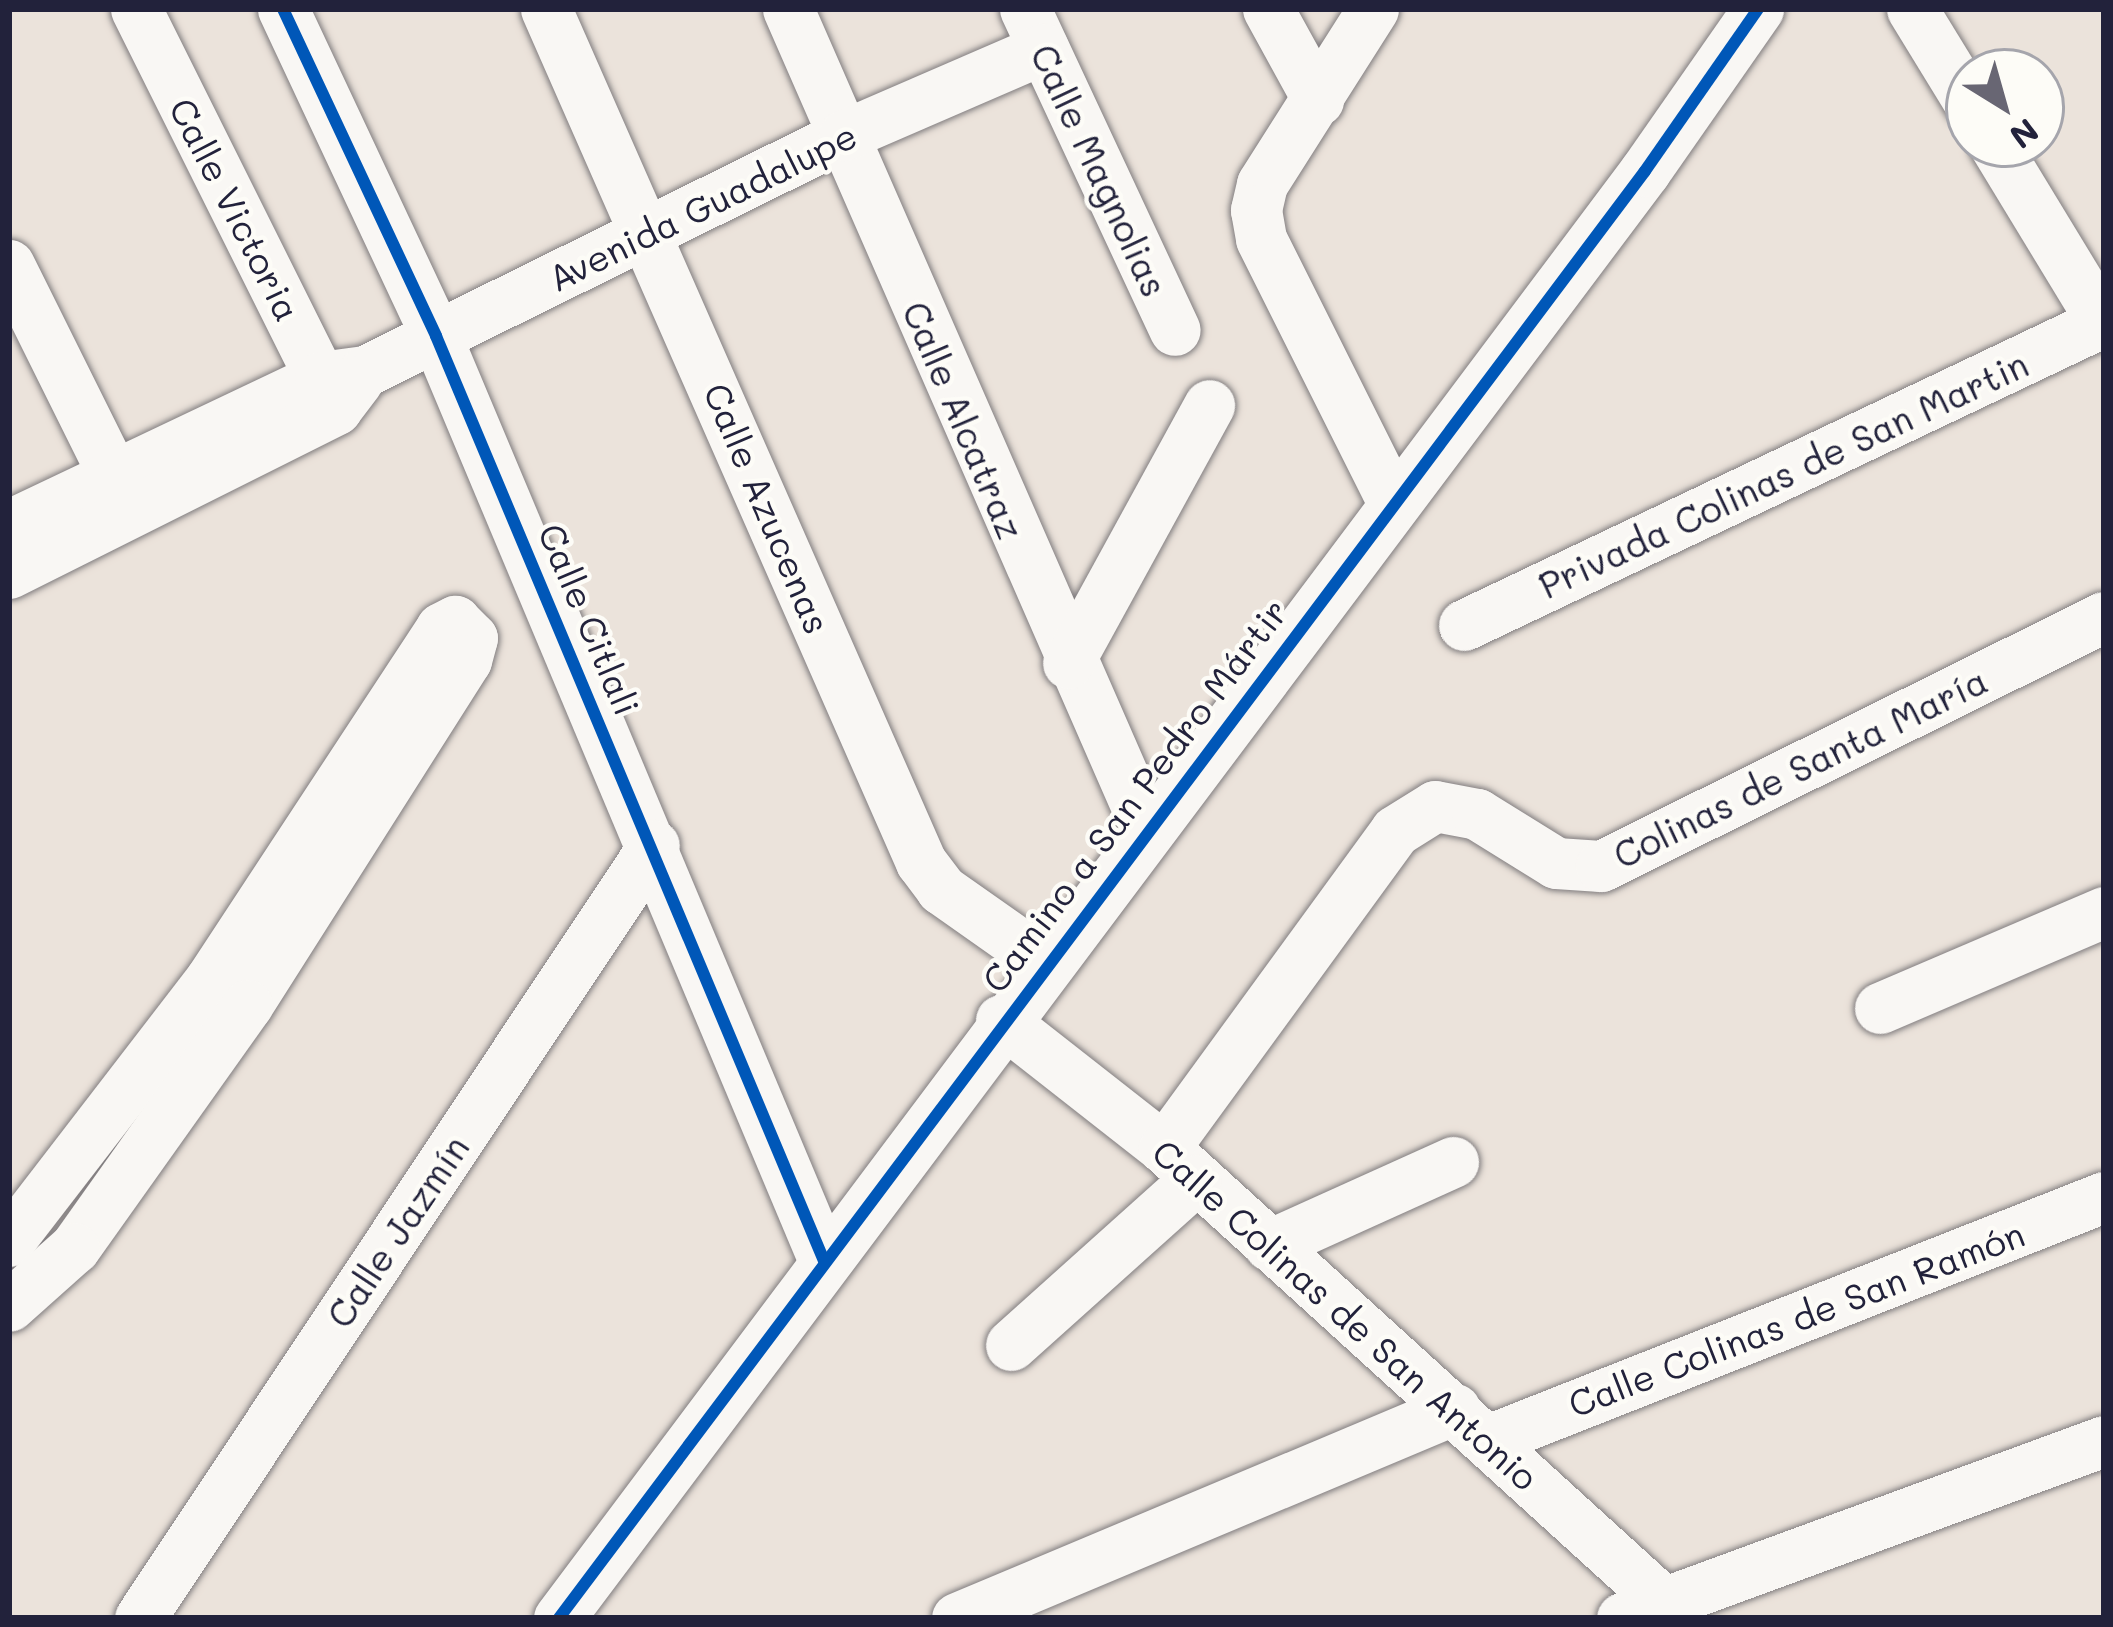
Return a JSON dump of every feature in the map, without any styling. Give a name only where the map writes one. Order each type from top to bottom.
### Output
[{"type":"street","name":"Calle Victoria","points":[[136,9],[340,386]]},
{"type":"street","name":"Calle Citlali","points":[[283,9],[436,336],[654,845],[824,1261]]},
{"type":"street","name":"Calle Azucenas","points":[[547,9],[649,231],[921,862],[940,889],[1045,962]]},
{"type":"street","name":"Calle Alcatraz","points":[[788,9],[1068,663],[1146,828]]},
{"type":"street","points":[[1268,9],[1318,100]]},
{"type":"street","points":[[1373,9],[1262,184],[1256,210],[1262,238],[1393,503]]},
{"type":"street","name":"Camino a San Pedro Mártir","points":[[576,1612],[1001,1020],[1393,503],[1757,9]]},
{"type":"street","points":[[1912,9],[1945,63]]},
{"type":"street","name":"Avenida Guadalupe","points":[[9,574],[122,493],[844,135],[1034,29]]},
{"type":"street","name":"Calle Magnolias","points":[[1034,29],[1175,330]]},
{"type":"street","points":[[2009,168],[2103,324]]},
{"type":"street","points":[[9,266],[122,493]]},
{"type":"street","name":"Privada Colinas de San Martin","points":[[1464,625],[2103,324]]},
{"type":"street","points":[[1068,663],[1209,405]]},
{"type":"street","name":"Avenida Guadalupe","points":[[9,525],[122,493]]},
{"type":"street","name":"Colinas de Santa María","points":[[1011,1345],[1179,1164],[1394,831],[1435,806],[1477,814],[1556,863],[1600,866],[2104,617]]},
{"type":"street","points":[[9,1306],[58,1266],[47,1218],[229,993],[386,749]]},
{"type":"street","name":"Calle Jazmín","points":[[140,1618],[654,845]]},
{"type":"street","points":[[1880,1008],[2104,912]]},
{"type":"street","name":"Calle Colinas de San Antonio","points":[[1001,1020],[1179,1164],[1472,1424],[1655,1613]]},
{"type":"street","points":[[1269,1245],[1453,1162]]},
{"type":"street","name":"Calle Colinas de San Ramón","points":[[957,1618],[1472,1424],[2104,1197]]},
{"type":"street","points":[[1655,1613],[2104,1441]]},
{"type":"cycle path","points":[[283,9],[436,336],[824,1261]]},
{"type":"cycle path","points":[[559,1618],[1645,171],[1758,9]]}]
